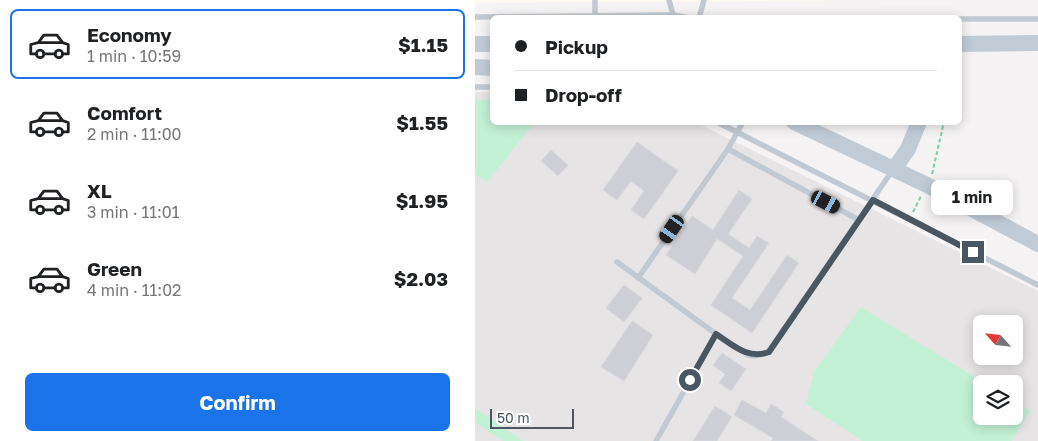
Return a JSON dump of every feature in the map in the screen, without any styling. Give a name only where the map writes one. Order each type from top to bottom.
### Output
[{"type":"main road","points":[[962,44],[1038,43]]},
{"type":"main road","points":[[475,44],[490,44]]},
{"type":"main road","points":[[475,67],[490,68]]},
{"type":"main road","points":[[800,125],[894,169],[1038,244]]},
{"type":"main road","points":[[894,169],[908,149],[918,125]]},
{"type":"lane","points":[[595,0],[595,15]]},
{"type":"lane","points":[[669,0],[673,15]]},
{"type":"lane","points":[[700,15],[704,0]]},
{"type":"lane","points":[[475,18],[490,18]]},
{"type":"lane","points":[[962,19],[1038,19]]},
{"type":"lane","points":[[475,87],[490,87]]},
{"type":"lane","points":[[722,125],[1038,285]]},
{"type":"lane","points":[[638,278],[728,149],[741,125]]},
{"type":"lane","points":[[728,149],[859,220]]},
{"type":"lane","points":[[617,262],[748,355],[755,356],[769,352],[894,169]]},
{"type":"lane","points":[[656,441],[716,334]]},
{"type":"shaded area","points":[[475,0],[900,0],[475,3]]},
{"type":"shaded area","points":[[475,92],[490,92],[490,125],[701,125],[1038,291],[1038,441],[475,441]]},
{"type":"green space","points":[[475,100],[490,100],[490,125],[532,125],[487,182],[475,174]]},
{"type":"green space","points":[[861,307],[973,376],[973,425],[1021,425],[1011,441],[863,441],[806,404],[814,372]]},
{"type":"green space","points":[[1023,407],[1030,411],[1023,422]]},
{"type":"green space","points":[[475,408],[523,441],[503,441],[475,422]]},
{"type":"building","points":[[637,142],[678,171],[644,219],[631,210],[644,191],[631,181],[617,200],[603,190]]},
{"type":"building","points":[[551,150],[568,165],[558,176],[541,161]]},
{"type":"building","points":[[739,190],[752,199],[728,234],[749,248],[757,236],[769,243],[732,298],[750,310],[787,255],[799,263],[752,333],[711,305],[743,256],[717,239],[695,274],[666,255],[692,216],[713,230]]},
{"type":"building","points":[[624,285],[642,298],[624,322],[606,308]]},
{"type":"building","points":[[632,321],[653,335],[624,381],[601,367]]},
{"type":"building","points":[[722,353],[746,369],[731,391],[719,383],[725,374],[713,365]]},
{"type":"building","points":[[742,400],[766,413],[771,404],[784,412],[781,417],[818,441],[771,441],[773,438],[734,415]]},
{"type":"building","points":[[715,406],[732,417],[717,441],[693,441]]},
{"type":"route","points":[[690,380],[716,334],[748,355],[755,356],[769,352],[873,200],[973,252]]}]
